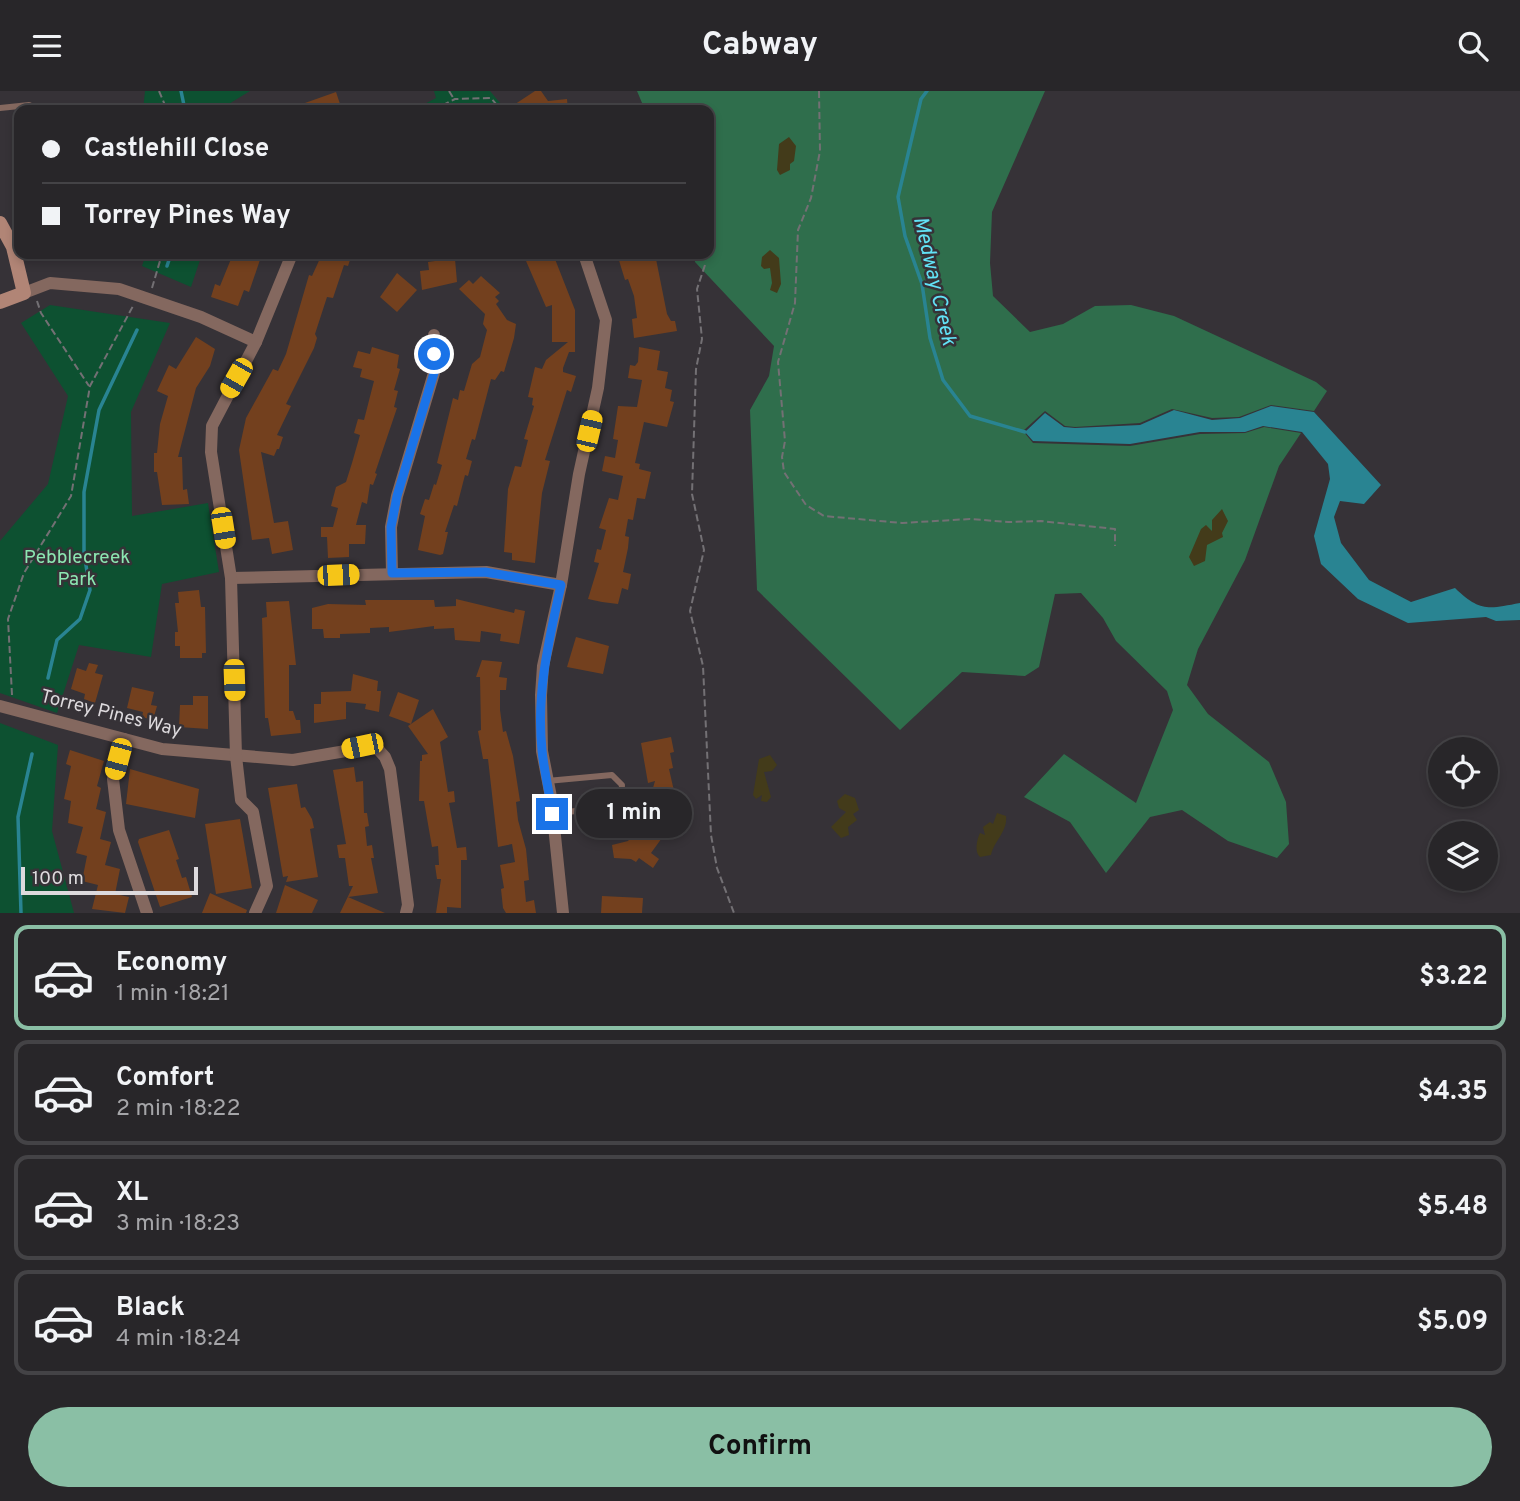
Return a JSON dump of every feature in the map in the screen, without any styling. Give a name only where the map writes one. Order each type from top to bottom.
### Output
[{"type":"street","points":[[0,223],[14,250]]},
{"type":"street","points":[[17,259],[29,291]]},
{"type":"street","points":[[255,913],[267,886],[253,812],[241,800],[236,756],[231,578],[211,452],[212,426],[256,342],[290,259]]},
{"type":"street","points":[[563,913],[542,751],[541,695],[543,666],[598,388],[606,320],[586,259]]},
{"type":"street","points":[[0,302],[50,283],[119,289],[201,317],[256,342]]},
{"type":"street","points":[[392,573],[391,527],[397,496],[434,373],[434,335]]},
{"type":"street","points":[[231,578],[485,572],[561,585]]},
{"type":"street","name":"Torrey Pines Way","points":[[6,707],[162,749],[293,760],[362,746],[375,746],[385,757],[390,769],[408,905],[406,913]]},
{"type":"street","points":[[124,739],[113,779],[119,829],[147,913]]},
{"type":"lane","points":[[547,781],[612,775],[622,785],[621,799],[613,807],[552,814]]},
{"type":"path","points":[[449,91],[455,99]]},
{"type":"path","points":[[819,91],[820,151],[811,198],[798,230],[794,303],[778,362],[785,441],[782,457],[784,472],[806,505],[824,516],[915,524],[970,519],[1054,521],[1115,529],[1115,546]]},
{"type":"path","points":[[443,105],[455,99],[491,98],[497,105]]},
{"type":"path","points":[[6,707],[8,619],[24,573],[71,496],[90,387],[144,297],[160,259]]},
{"type":"path","points":[[705,265],[697,289],[702,339],[696,369],[692,495],[704,550],[691,611],[704,673],[710,835],[717,868],[734,913]]},
{"type":"path","points":[[29,291],[90,387]]},
{"type":"green space","points":[[145,91],[250,91],[227,105],[144,105]]},
{"type":"green space","points":[[434,91],[490,91],[502,105],[423,105],[436,98]]},
{"type":"green space","points":[[637,91],[1045,91],[992,212],[990,263],[993,296],[1030,332],[1063,324],[1095,306],[1131,305],[1174,316],[1316,382],[1327,391],[1314,411],[1271,405],[1239,417],[1212,418],[1172,409],[1140,423],[1075,427],[1065,426],[1045,411],[1023,431],[1033,443],[1130,446],[1200,434],[1245,433],[1264,427],[1301,433],[1279,466],[1245,560],[1198,649],[1187,685],[1208,714],[1269,762],[1286,802],[1289,844],[1277,858],[1228,841],[1182,810],[1150,817],[1106,873],[1070,822],[1024,797],[1064,754],[1136,803],[1173,710],[1167,691],[1116,641],[1103,618],[1081,593],[1055,594],[1039,667],[1025,676],[962,672],[900,730],[757,590],[750,410],[769,376],[774,346],[695,262],[695,259],[714,259],[714,105],[643,105]]},
{"type":"green space","points":[[144,259],[200,259],[191,287],[142,266]]},
{"type":"green space","name":"Pebblecreek Park","points":[[50,305],[170,323],[131,412],[132,516],[208,503],[219,572],[162,584],[151,657],[79,645],[57,713],[0,693],[0,541],[48,484],[68,396],[21,323]]},
{"type":"green space","points":[[0,723],[58,745],[52,831],[74,913],[0,913]]},
{"type":"sand","points":[[789,137],[796,146],[794,161],[790,164],[790,170],[780,175],[777,170],[779,144]]},
{"type":"sand","points":[[770,250],[779,258],[781,284],[777,293],[770,290],[770,268],[764,269],[761,266],[762,257]]},
{"type":"sand","points":[[1222,509],[1228,521],[1222,533],[1223,537],[1207,545],[1205,561],[1194,566],[1189,557],[1201,529],[1206,525],[1212,531],[1212,520]]},
{"type":"sand","points":[[770,755],[777,765],[772,771],[764,772],[771,797],[767,802],[761,801],[762,795],[756,799],[753,795],[759,759]]},
{"type":"sand","points":[[845,794],[855,798],[859,810],[853,814],[857,820],[848,827],[849,835],[841,838],[831,827],[846,812],[839,808],[837,801]]},
{"type":"sand","points":[[997,813],[1006,816],[1005,826],[991,855],[980,857],[977,842],[980,833],[985,835],[983,827],[990,822],[993,824]]},
{"type":"water","points":[[1271,406],[1314,412],[1381,485],[1364,504],[1340,501],[1334,517],[1341,543],[1369,580],[1411,602],[1455,588],[1471,601],[1485,607],[1520,603],[1520,620],[1496,621],[1486,617],[1408,623],[1358,599],[1321,564],[1314,536],[1330,479],[1328,464],[1302,432],[1263,426],[1245,432],[1200,432],[1130,444],[1033,441],[1025,432],[1045,413],[1064,427],[1075,428],[1140,425],[1174,410],[1212,420],[1240,418]]},
{"type":"building","points":[[535,91],[541,91],[548,101],[567,99],[568,105],[514,105]]},
{"type":"building","points":[[336,92],[340,105],[299,105]]},
{"type":"building","points":[[231,259],[260,259],[249,292],[244,290],[238,306],[211,297],[215,284],[220,286]]},
{"type":"building","points":[[320,259],[350,259],[348,266],[344,265],[333,298],[327,297],[315,334],[317,338],[314,348],[286,404],[291,406],[277,435],[283,437],[279,449],[274,456],[261,452],[274,523],[288,521],[293,550],[272,554],[269,538],[252,540],[239,450],[246,418],[273,369],[278,371],[286,354],[309,275],[312,276]]},
{"type":"building","points":[[455,259],[457,282],[422,290],[420,271],[429,270],[428,262]]},
{"type":"building","points":[[525,259],[555,259],[575,310],[575,352],[569,352],[563,372],[576,376],[571,392],[567,390],[545,460],[550,461],[542,493],[535,563],[512,560],[512,553],[504,552],[508,489],[515,466],[521,467],[528,440],[524,439],[534,406],[533,398],[528,397],[535,367],[542,369],[546,360],[568,342],[552,342],[552,305],[546,307]]},
{"type":"building","points":[[619,259],[656,259],[667,314],[671,321],[675,321],[677,331],[634,338],[632,319],[637,318],[634,296],[628,279],[625,280]]},
{"type":"building","points":[[397,273],[417,290],[397,312],[380,297]]},
{"type":"building","points":[[481,276],[500,293],[495,297],[499,301],[496,304],[507,320],[516,324],[514,338],[504,372],[501,371],[495,380],[491,379],[475,440],[472,439],[466,459],[472,461],[468,476],[465,475],[457,506],[454,505],[445,532],[448,532],[443,554],[440,555],[418,550],[425,516],[420,514],[425,499],[429,500],[434,484],[436,485],[442,465],[437,463],[453,398],[458,400],[460,390],[464,391],[472,364],[480,357],[487,330],[483,324],[485,314],[459,289],[469,280],[473,284]]},
{"type":"building","points":[[196,337],[215,349],[210,366],[196,388],[178,457],[182,457],[183,490],[187,489],[189,504],[162,505],[157,472],[154,472],[154,453],[157,453],[160,424],[168,396],[157,391],[169,365],[176,369]]},
{"type":"building","points":[[372,347],[399,355],[397,368],[400,369],[394,390],[398,391],[394,407],[397,408],[375,473],[377,474],[373,485],[370,484],[367,504],[362,502],[356,525],[366,525],[365,544],[349,544],[349,557],[328,558],[327,537],[321,537],[321,527],[333,527],[338,508],[331,506],[336,487],[346,482],[360,435],[354,433],[358,419],[364,420],[374,381],[360,377],[362,369],[353,367],[358,351],[370,354]]},
{"type":"building","points":[[639,347],[660,351],[657,370],[668,372],[665,388],[672,390],[670,401],[674,402],[667,427],[644,422],[635,463],[640,464],[639,469],[651,472],[645,499],[637,498],[633,520],[628,519],[625,536],[629,537],[628,548],[623,572],[631,574],[628,590],[622,588],[618,604],[588,599],[599,563],[594,562],[597,549],[601,550],[606,530],[599,528],[609,498],[618,500],[623,476],[602,471],[605,456],[615,458],[618,440],[613,439],[618,406],[637,407],[642,380],[628,378],[630,365],[635,366],[638,362]]},
{"type":"building","points":[[199,590],[201,607],[205,607],[206,653],[202,653],[202,658],[180,658],[180,646],[175,646],[175,632],[178,632],[175,603],[179,603],[178,592]]},
{"type":"building","points":[[456,599],[514,613],[515,609],[525,611],[519,644],[500,641],[501,634],[481,631],[480,642],[455,640],[454,628],[434,629],[434,626],[389,632],[389,627],[370,628],[370,633],[340,634],[340,638],[324,638],[323,629],[312,629],[312,608],[328,604],[366,605],[365,600],[434,600],[435,607],[456,606]]},
{"type":"building","points":[[289,601],[296,665],[289,665],[289,711],[293,711],[296,720],[300,720],[301,733],[271,736],[268,718],[265,718],[262,618],[267,617],[266,602]]},
{"type":"building","points":[[576,637],[609,646],[603,674],[567,667]]},
{"type":"building","points":[[482,660],[502,662],[499,677],[507,678],[506,690],[500,690],[500,710],[503,732],[506,731],[513,756],[520,801],[516,802],[518,820],[526,849],[529,880],[524,881],[526,902],[534,900],[536,913],[506,913],[503,908],[501,889],[504,888],[500,865],[515,862],[512,844],[498,847],[488,759],[483,759],[478,731],[481,730],[480,677],[476,677]]},
{"type":"building","points":[[89,663],[98,665],[95,673],[103,675],[95,703],[84,699],[85,694],[71,689],[77,668],[86,671]]},
{"type":"building","points":[[353,674],[378,681],[377,691],[381,691],[379,712],[365,709],[366,704],[346,702],[346,719],[314,723],[314,704],[321,704],[321,692],[351,691]]},
{"type":"building","points":[[132,687],[154,692],[151,705],[157,706],[153,720],[142,717],[143,712],[127,708]]},
{"type":"building","points":[[398,692],[419,700],[411,724],[389,716]]},
{"type":"building","points":[[193,696],[208,696],[208,729],[179,727],[180,705],[193,705]]},
{"type":"building","points":[[433,709],[448,737],[440,742],[448,792],[454,791],[455,802],[449,803],[457,848],[466,847],[467,860],[461,860],[461,908],[447,907],[447,913],[436,913],[441,879],[437,879],[435,865],[439,865],[438,846],[432,847],[424,801],[419,801],[420,761],[422,755],[428,754],[408,726]]},
{"type":"building","points":[[671,737],[673,768],[669,769],[674,791],[684,794],[673,833],[667,831],[651,853],[659,859],[653,868],[639,858],[636,862],[614,858],[612,845],[628,841],[643,822],[655,781],[648,783],[641,743]]},
{"type":"building","points":[[70,750],[104,761],[97,786],[101,788],[96,809],[106,812],[100,839],[111,842],[105,865],[120,869],[115,894],[129,897],[125,913],[92,909],[98,885],[82,881],[87,856],[76,853],[83,827],[68,823],[71,801],[64,799],[71,766],[66,764]]},
{"type":"building","points":[[354,767],[356,782],[363,781],[364,813],[367,813],[369,826],[365,827],[367,846],[372,845],[374,858],[371,858],[378,893],[348,897],[385,913],[340,913],[353,886],[349,886],[345,858],[339,858],[337,845],[346,844],[333,770]]},
{"type":"building","points":[[130,769],[199,789],[195,818],[126,804]]},
{"type":"building","points":[[297,784],[301,808],[305,807],[312,819],[314,828],[310,829],[318,877],[286,882],[288,876],[283,877],[268,788]]},
{"type":"building","points":[[240,819],[252,888],[216,894],[205,824]]},
{"type":"building","points":[[169,830],[182,878],[186,877],[192,897],[160,907],[138,842],[139,839]]},
{"type":"building","points":[[285,885],[318,900],[312,913],[276,913]]},
{"type":"building","points":[[210,893],[247,910],[246,913],[202,913]]},
{"type":"building","points":[[602,896],[643,898],[642,913],[601,913]]},
{"type":"waterway","points":[[181,91],[184,105]]},
{"type":"waterway","name":"Medway Creek","points":[[927,91],[921,99],[898,197],[905,236],[922,284],[930,338],[943,380],[970,416],[1025,432]]},
{"type":"waterway","points":[[167,266],[169,259]]},
{"type":"waterway","points":[[48,678],[57,640],[80,619],[90,590],[84,553],[84,492],[99,410],[137,330]]},
{"type":"waterway","points":[[21,913],[18,817],[32,754]]},
{"type":"route","points":[[434,354],[434,373],[413,436],[391,527],[392,573],[485,572],[561,585],[543,666],[541,695],[542,751],[552,814]]}]
